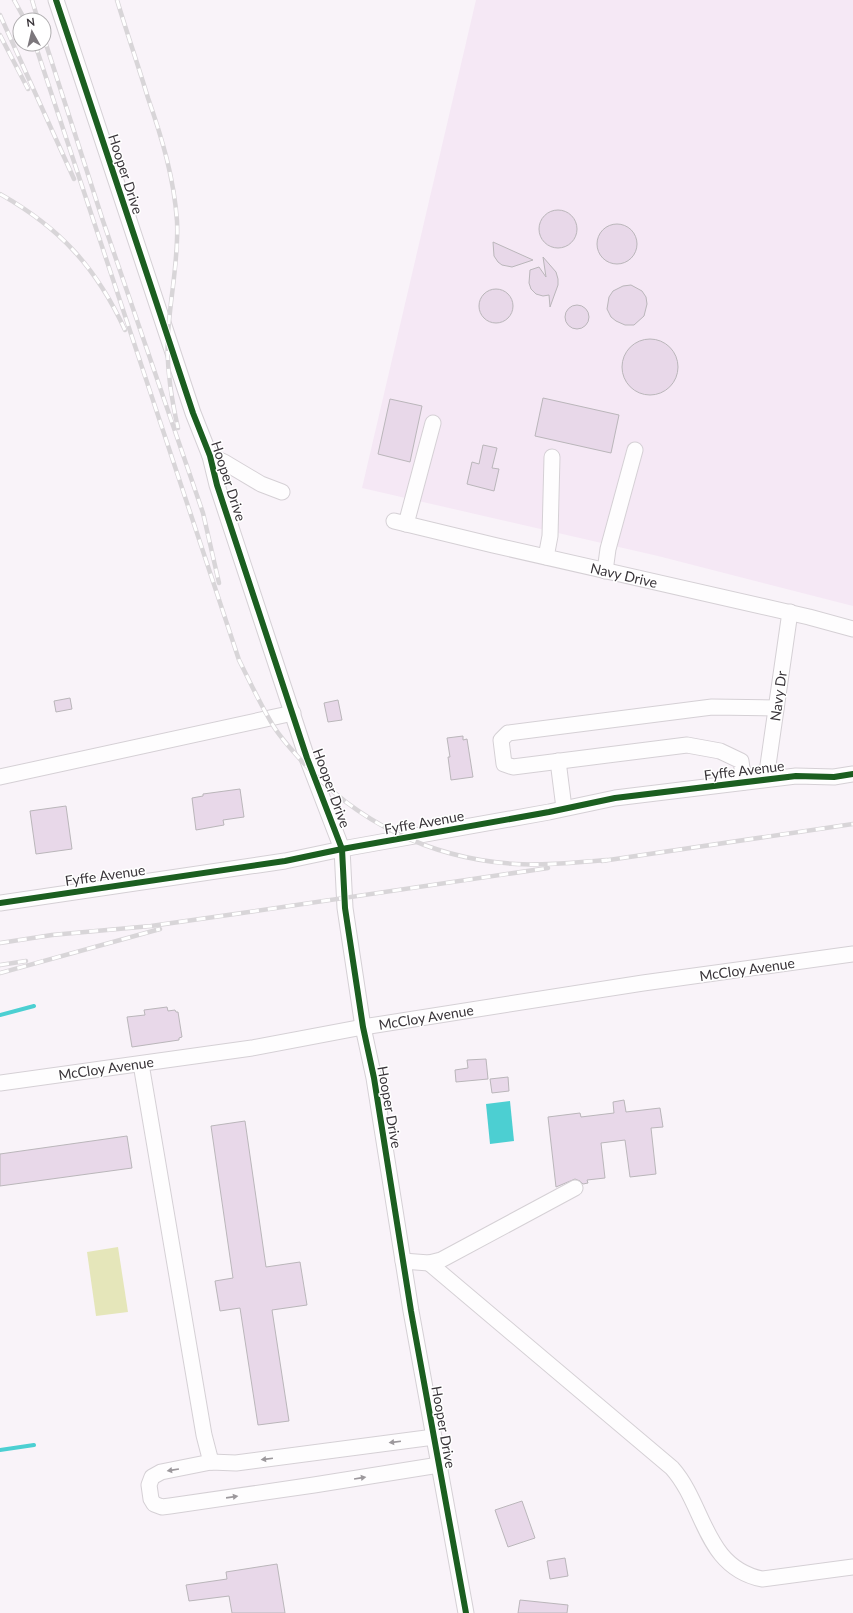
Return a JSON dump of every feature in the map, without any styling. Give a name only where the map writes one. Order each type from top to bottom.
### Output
[{"type":"street","name":"Hooper Drive","points":[[56,0],[193,414],[210,456],[217,485],[307,758],[342,849],[345,908],[363,1027],[374,1078],[403,1261],[466,1613]]},
{"type":"street","name":"Navy Drive","points":[[433,423],[400,522],[546,557],[790,612],[853,629]]},
{"type":"street","points":[[605,570],[608,549],[635,450]]},
{"type":"street","points":[[210,456],[224,462],[261,484],[282,492]]},
{"type":"street","points":[[546,557],[550,536],[552,457]]},
{"type":"street","name":"Navy Dr","points":[[766,779],[790,612]]},
{"type":"street","points":[[744,782],[741,762],[720,751],[688,745],[513,767],[504,764],[500,740],[508,733],[712,707],[776,708]]},
{"type":"street","points":[[0,777],[292,713]]},
{"type":"street","points":[[558,761],[564,808]]},
{"type":"street","name":"Fyffe Avenue","points":[[0,903],[285,861],[615,798],[766,779],[796,776],[834,777],[853,774]]},
{"type":"street","name":"McCloy Avenue","points":[[0,1084],[252,1048],[363,1027],[643,983],[853,954]]},
{"type":"street","points":[[141,1064],[202,1427],[211,1462]]},
{"type":"street","points":[[403,1261],[429,1263],[441,1260],[575,1188]]},
{"type":"street","points":[[429,1263],[672,1468],[688,1489],[697,1507],[699,1517],[707,1535],[717,1551],[738,1571],[748,1576],[769,1579],[853,1567]]},
{"type":"street","points":[[434,1437],[236,1463],[211,1462],[161,1472],[152,1477],[149,1485],[151,1499],[154,1504],[170,1506],[439,1465]]},
{"type":"shaded area","points":[[476,0],[853,0],[853,606],[658,556],[362,488]]},
{"type":"green space","points":[[118,1247],[128,1312],[96,1316],[87,1252]]},
{"type":"water","points":[[510,1101],[514,1141],[490,1144],[486,1104]]},
{"type":"building","points":[[558,210],[568,213],[574,219],[577,229],[574,239],[568,245],[558,248],[548,245],[542,239],[539,229],[542,219],[548,213]]},
{"type":"building","points":[[617,224],[625,226],[631,230],[635,236],[637,244],[635,252],[631,258],[625,262],[617,264],[609,262],[603,258],[599,252],[597,244],[599,236],[603,230],[609,226]]},
{"type":"building","points":[[493,242],[533,260],[512,267],[502,265],[494,256]]},
{"type":"building","points":[[543,257],[556,272],[558,279],[558,285],[550,307],[549,295],[543,296],[536,294],[531,289],[529,283],[530,270],[539,267],[546,277]]},
{"type":"building","points":[[631,285],[642,291],[646,297],[647,304],[644,316],[634,325],[625,325],[611,317],[607,309],[609,297],[613,291],[623,286]]},
{"type":"building","points":[[496,289],[508,294],[513,306],[508,318],[496,323],[484,318],[479,306],[484,294]]},
{"type":"building","points":[[577,305],[586,308],[589,317],[586,326],[577,329],[568,326],[565,317],[568,308]]},
{"type":"building","points":[[645,339],[655,339],[670,347],[676,356],[678,367],[676,378],[670,387],[655,395],[645,395],[634,390],[627,383],[622,372],[622,362],[627,351],[634,344]]},
{"type":"building","points":[[543,398],[619,415],[611,453],[535,436]]},
{"type":"building","points":[[390,399],[422,406],[410,462],[378,454]]},
{"type":"building","points":[[483,445],[497,448],[492,468],[499,469],[494,491],[467,484],[472,462],[479,464]]},
{"type":"building","points":[[70,698],[72,709],[56,712],[54,701]]},
{"type":"building","points":[[338,700],[342,720],[328,722],[324,703]]},
{"type":"building","points":[[463,736],[463,740],[467,739],[473,777],[451,780],[447,738]]},
{"type":"building","points":[[240,789],[244,817],[223,820],[224,825],[196,830],[192,798],[203,796],[203,794]]},
{"type":"building","points":[[66,806],[72,849],[36,854],[30,811]]},
{"type":"building","points":[[167,1007],[168,1011],[175,1010],[178,1012],[182,1037],[179,1038],[179,1040],[132,1047],[127,1017],[145,1015],[144,1010]]},
{"type":"building","points":[[486,1059],[488,1079],[456,1082],[455,1070],[468,1068],[467,1060]]},
{"type":"building","points":[[508,1077],[509,1091],[492,1093],[490,1079]]},
{"type":"building","points":[[624,1100],[626,1112],[660,1108],[663,1127],[651,1128],[656,1174],[630,1177],[625,1140],[601,1143],[605,1178],[587,1180],[588,1183],[583,1184],[575,1179],[556,1187],[548,1117],[580,1113],[581,1117],[614,1113],[613,1102]]},
{"type":"building","points":[[245,1121],[266,1267],[300,1262],[307,1305],[272,1310],[289,1421],[258,1425],[240,1308],[220,1311],[215,1281],[233,1278],[211,1126]]},
{"type":"building","points":[[127,1136],[132,1168],[0,1186],[0,1154]]},
{"type":"building","points":[[522,1501],[535,1538],[508,1547],[495,1510]]},
{"type":"building","points":[[565,1558],[568,1576],[550,1579],[547,1561]]},
{"type":"building","points":[[277,1564],[285,1613],[232,1613],[229,1596],[189,1601],[186,1585],[227,1579],[226,1572]]},
{"type":"building","points":[[520,1600],[568,1605],[567,1613],[518,1613]]},
{"type":"waterway","points":[[0,1015],[34,1006]]},
{"type":"waterway","points":[[0,1450],[34,1445]]},
{"type":"railway","points":[[14,0],[21,12]]},
{"type":"railway","points":[[32,0],[36,12]]},
{"type":"railway","points":[[117,0],[163,143],[173,189],[177,221],[177,250],[169,321],[168,358],[173,405],[178,428]]},
{"type":"railway","points":[[0,15],[74,179]]},
{"type":"railway","points":[[0,35],[28,89]]},
{"type":"railway","points":[[38,52],[239,660],[269,719],[277,731],[321,781],[345,801],[370,818],[397,833],[425,845],[454,854],[485,861],[516,864],[550,864],[607,860]]},
{"type":"railway","points":[[49,52],[103,221],[203,513],[219,583]]},
{"type":"railway","points":[[0,194],[41,221],[74,251],[89,268],[102,287],[125,330]]},
{"type":"railway","points":[[602,861],[853,824]]},
{"type":"railway","points":[[0,943],[52,935],[151,926],[548,868]]},
{"type":"railway","points":[[0,973],[160,929]]},
{"type":"railway","points":[[0,965],[26,961]]},
{"type":"cycle path","points":[[56,0],[193,413],[210,456],[217,485],[307,758],[342,849],[345,908],[363,1027],[374,1078],[411,1311],[466,1613]]},
{"type":"cycle path","points":[[0,903],[285,861],[342,849],[549,812],[615,798],[796,776],[834,777],[853,774]]}]
